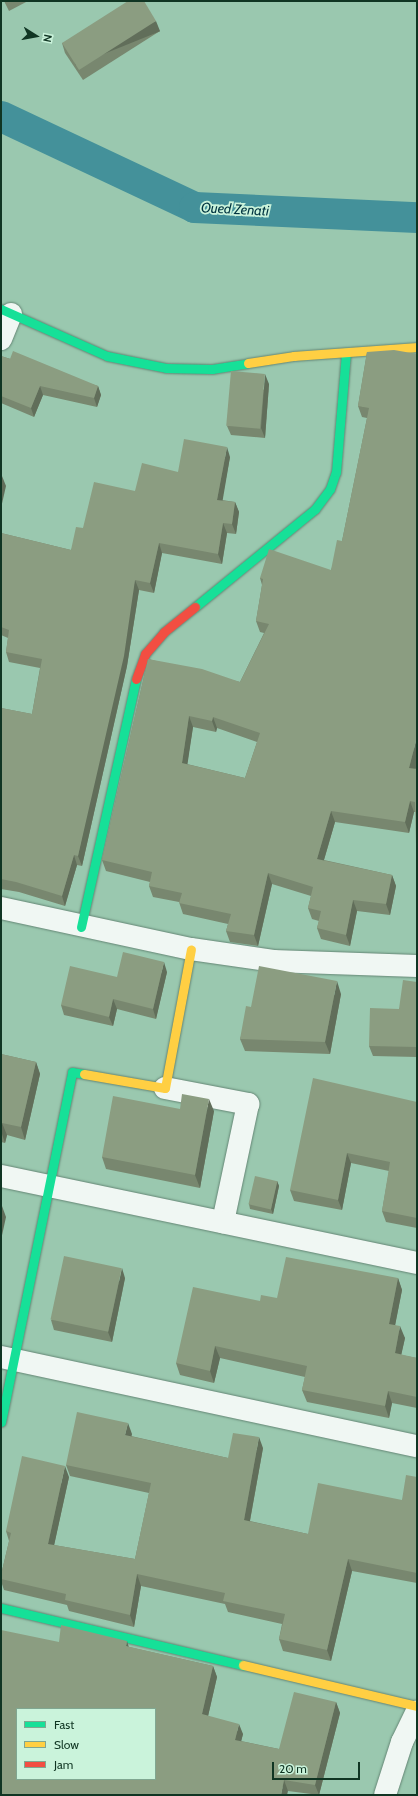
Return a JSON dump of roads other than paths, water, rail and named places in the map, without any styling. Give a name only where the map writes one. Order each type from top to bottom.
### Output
[{"type":"street","points":[[1,339],[6,311],[107,356],[166,368],[212,369],[294,356],[417,347]]},
{"type":"street","points":[[81,927],[136,678],[145,654],[164,632],[315,509],[330,489],[336,472],[346,352]]},
{"type":"street","points":[[1,908],[81,927],[191,950],[273,960],[417,966]]},
{"type":"street","points":[[165,1088],[191,950]]},
{"type":"street","points":[[1,1422],[7,1359],[49,1186],[72,1072],[248,1104],[223,1222]]},
{"type":"street","points":[[1,1176],[417,1263]]},
{"type":"street","points":[[7,1359],[417,1446]]},
{"type":"street","points":[[1,1608],[417,1706]]},
{"type":"street","points":[[385,1795],[402,1742],[417,1711]]},
{"type":"waterway","name":"Oued Zenati","points":[[1,116],[194,207],[417,217]]}]
